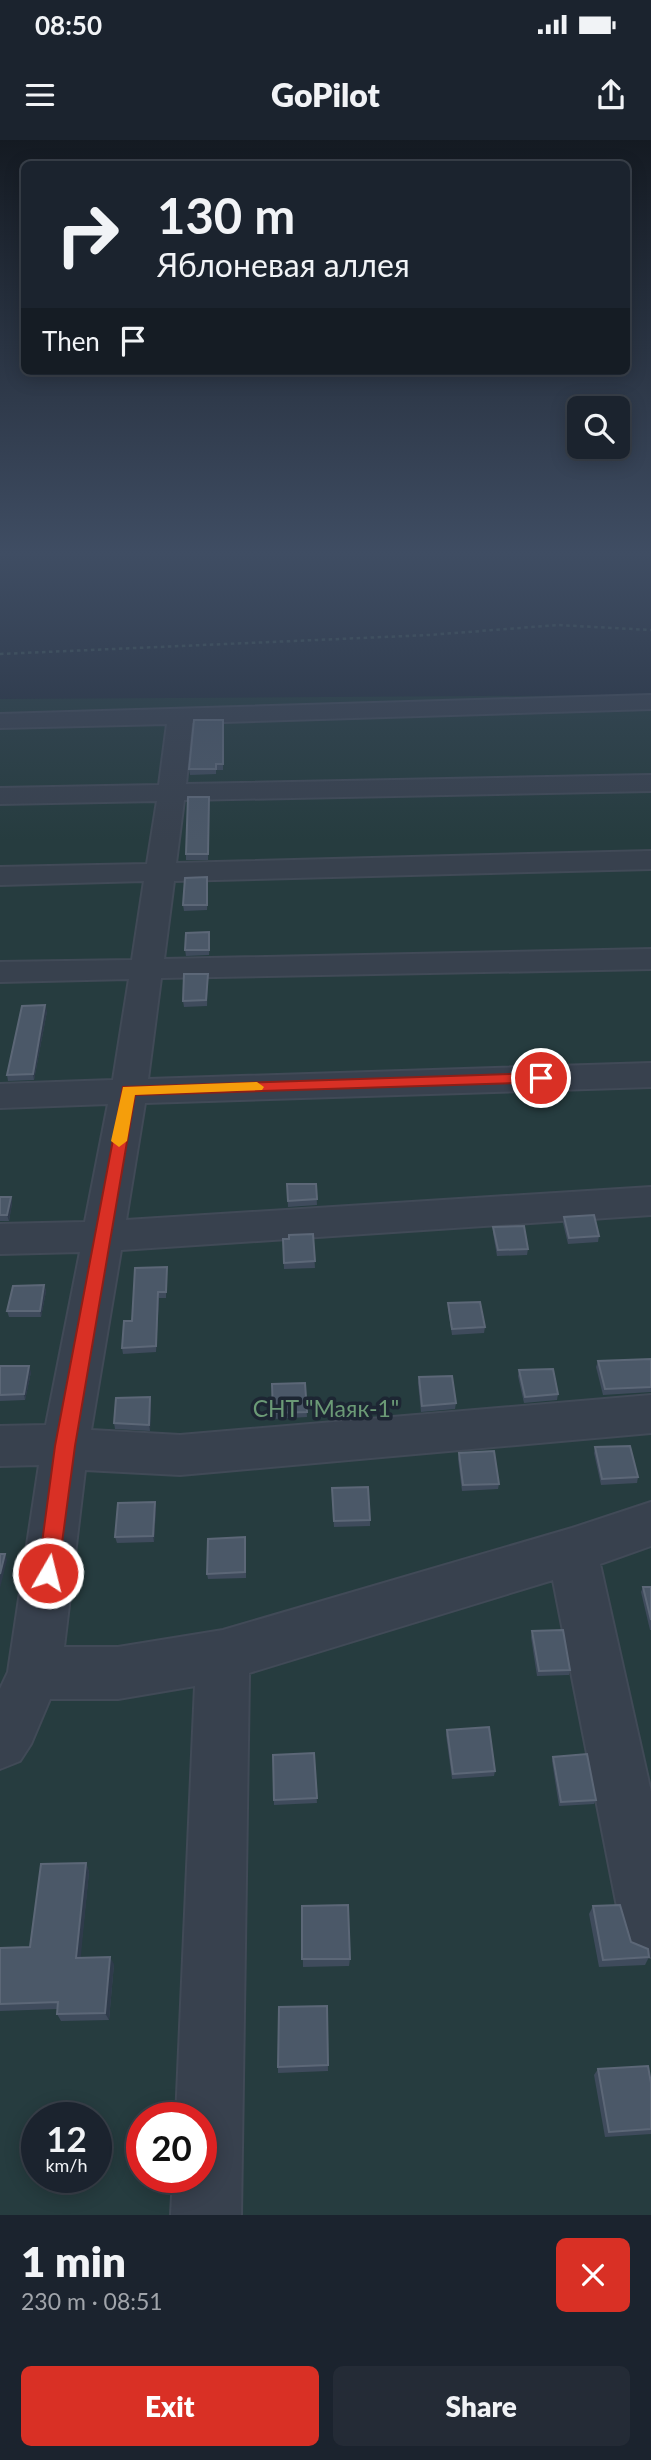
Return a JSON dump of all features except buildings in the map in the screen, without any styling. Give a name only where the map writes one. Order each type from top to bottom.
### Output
[{"type":"lane","points":[[0,721],[651,702]]},
{"type":"lane","points":[[0,1741],[12,1725],[34,1673],[65,1447],[129,1090],[180,717]]},
{"type":"lane","points":[[0,796],[651,783]]},
{"type":"lane","points":[[0,876],[651,860]]},
{"type":"lane","points":[[0,972],[651,959]]},
{"type":"lane","points":[[0,1096],[651,1075]]},
{"type":"lane","points":[[0,1239],[102,1236],[651,1201]]},
{"type":"lane","points":[[0,1446],[65,1447],[180,1455],[651,1414]]},
{"type":"lane","points":[[34,1673],[118,1673],[223,1656],[572,1551],[651,1524]]},
{"type":"lane","points":[[572,1551],[651,1927]]},
{"type":"lane","points":[[206,2215],[223,1656]]},
{"type":"path","points":[[0,654],[139,648]]},
{"type":"green space","name":"СНТ \"Маяк-1\"","points":[[651,695],[651,2215],[0,2215],[0,699]]},
{"type":"slow traffic","points":[[119,1141],[129,1090],[257,1087]]},
{"type":"route","points":[[48,1573],[65,1446],[129,1090],[541,1078]]}]
